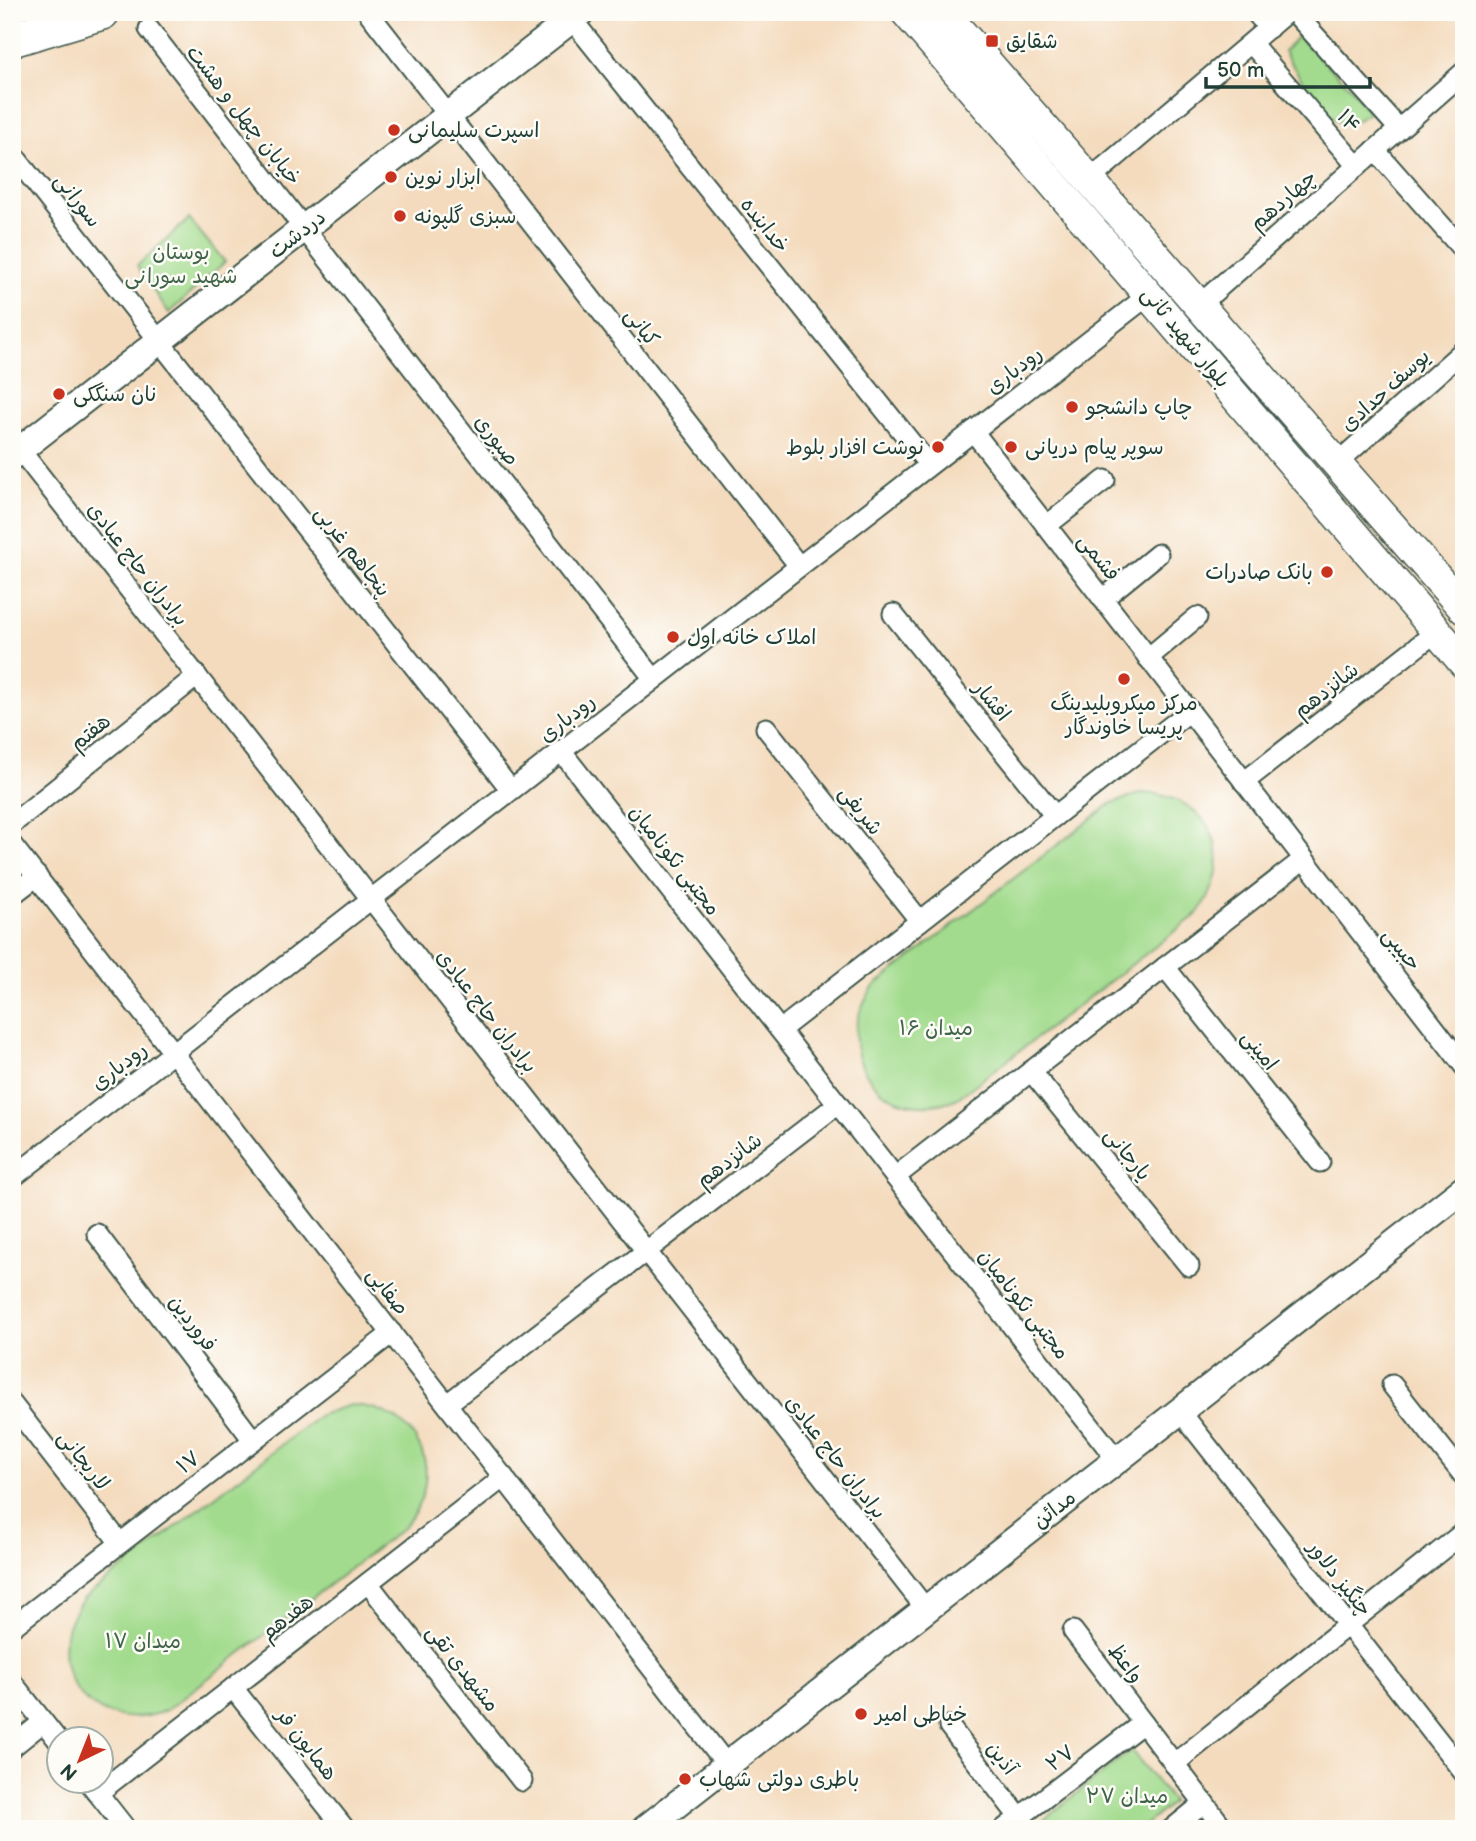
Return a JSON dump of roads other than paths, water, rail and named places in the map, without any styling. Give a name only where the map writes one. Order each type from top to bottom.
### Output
[{"type":"highway","points":[[12,39],[102,12]]},
{"type":"main road","name":"بلوار شهید ثانی","points":[[906,12],[1150,293],[1464,663]]},
{"type":"main road","name":"بلوار شهید ثانی","points":[[943,12],[1464,609]]},
{"type":"main road","name":"دردشت","points":[[15,448],[160,341],[573,15]]},
{"type":"main road","points":[[1351,532],[1376,509]]},
{"type":"main road","name":"مدائن","points":[[645,1829],[1464,1189]]},
{"type":"street","name":"کیانی","points":[[368,12],[799,566]]},
{"type":"street","points":[[1255,12],[1269,28]]},
{"type":"street","points":[[1089,180],[1287,12]]},
{"type":"street","points":[[1294,12],[1399,129]]},
{"type":"street","name":"خدابنده","points":[[573,15],[929,465]]},
{"type":"street","name":"خیابان چهل و هشت","points":[[149,29],[304,228]]},
{"type":"street","name":"۱۴","points":[[1251,43],[1357,166]]},
{"type":"street","name":"چهاردهم","points":[[1198,306],[1464,72]]},
{"type":"street","points":[[1375,150],[1464,251]]},
{"type":"street","name":"سورانی","points":[[12,153],[160,341]]},
{"type":"street","name":"صبوری","points":[[304,228],[654,679]]},
{"type":"street","name":"رودباری","points":[[12,1178],[1150,293]]},
{"type":"street","name":"پنجاهم غربی","points":[[160,341],[511,790]]},
{"type":"street","name":"یوسف حدادی","points":[[1336,464],[1464,349]]},
{"type":"street","name":"فشمی","points":[[973,431],[1190,711]]},
{"type":"street","name":"برادران حاج عبادی","points":[[15,448],[197,676],[926,1609]]},
{"type":"street","points":[[1046,526],[1105,480]]},
{"type":"street","points":[[1102,599],[1158,554]]},
{"type":"street","name":"افشار","points":[[893,614],[1055,816]]},
{"type":"street","points":[[1148,658],[1197,617]]},
{"type":"street","name":"شانزدهم","points":[[1244,782],[1436,632]]},
{"type":"street","name":"هفتم","points":[[12,824],[197,676]]},
{"type":"street","points":[[1190,711],[1304,859],[895,1177],[780,1030],[1190,711]]},
{"type":"street","name":"شریفی","points":[[766,728],[920,921]]},
{"type":"street","name":"مجتبی نکونامیان","points":[[561,751],[780,1030]]},
{"type":"street","name":"صفایی","points":[[12,845],[727,1765]]},
{"type":"street","name":"حبیبی","points":[[1304,859],[1464,1066]]},
{"type":"street","points":[[12,895],[37,876]]},
{"type":"street","name":"امینی","points":[[1165,967],[1320,1162]]},
{"type":"street","name":"یارجانی","points":[[1031,1071],[1189,1266]]},
{"type":"street","name":"شانزدهم","points":[[646,1252],[838,1104]]},
{"type":"street","name":"مجتبی نکونامیان","points":[[895,1177],[1117,1460]]},
{"type":"street","name":"فروردین","points":[[97,1234],[253,1440]]},
{"type":"street","points":[[447,1404],[646,1252]]},
{"type":"street","name":"۱۷","points":[[12,1627],[391,1333]]},
{"type":"street","points":[[1392,1385],[1464,1476]]},
{"type":"street","name":"لاریجانی","points":[[12,1404],[120,1543]]},
{"type":"street","name":"چنگیز دلاور","points":[[1180,1411],[1464,1773]]},
{"type":"street","name":"هفدهم","points":[[116,1771],[233,1688],[504,1477]]},
{"type":"street","points":[[1174,1764],[1464,1532]]},
{"type":"street","name":"مشهدی تقی","points":[[368,1583],[522,1781]]},
{"type":"street","name":"واعظ","points":[[1073,1631],[1224,1829]]},
{"type":"street","points":[[12,1682],[46,1726]]},
{"type":"street","name":"همایون فر","points":[[233,1688],[345,1829]]},
{"type":"street","points":[[12,1747],[43,1722]]},
{"type":"street","name":"۲۷","points":[[1012,1823],[1143,1723]]},
{"type":"street","name":"آذین","points":[[949,1726],[1012,1823]]},
{"type":"street","points":[[101,1796],[126,1829]]},
{"type":"street","points":[[1172,1829],[1204,1803]]},
{"type":"place","name":"شقایق","points":[[992,41]]},
{"type":"place","name":"اسپرت سلیمانی","points":[[394,130]]},
{"type":"place","name":"ابزار نوین","points":[[391,177]]},
{"type":"place","name":"سبزی گلپونه","points":[[400,216]]},
{"type":"place","name":"نان سنگکی","points":[[59,394]]},
{"type":"place","name":"چاپ دانشجو","points":[[1072,407]]},
{"type":"place","name":"نوشت افزار بلوط","points":[[938,447]]},
{"type":"place","name":"سوپر پیام دریانی","points":[[1011,447]]},
{"type":"place","name":"بانک صادرات","points":[[1327,572]]},
{"type":"place","name":"املاک خانه اول","points":[[673,637]]},
{"type":"place","name":"مرکز میکروبلیدینگ پریسا خاوندگار","points":[[1124,679]]},
{"type":"place","name":"خیاطی امیر","points":[[861,1714]]},
{"type":"place","name":"باطری دولتی شهاب","points":[[685,1779]]},
{"type":"park label","name":"بوستان شهید سورانی","points":[[181,264]]},
{"type":"park label","name":"میدان ۱۶","points":[[936,1028]]},
{"type":"park label","name":"میدان ۱۷","points":[[143,1641]]},
{"type":"park label","name":"میدان ۲۷","points":[[1127,1796]]}]
